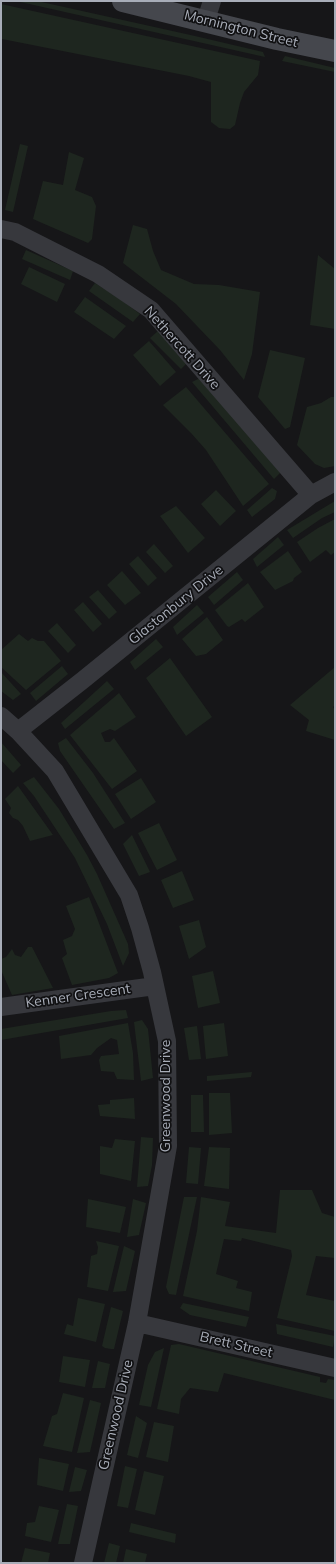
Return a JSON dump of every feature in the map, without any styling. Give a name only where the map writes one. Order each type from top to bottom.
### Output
[{"type":"main road","name":"Mornington Street","points":[[123,1],[209,11],[277,39],[335,51]]},
{"type":"street","name":"Nethercott Drive","points":[[1,229],[15,232],[98,274],[151,310],[311,495]]},
{"type":"street","name":"Glastonbury Drive","points":[[18,731],[89,676],[311,495],[335,482]]},
{"type":"street","name":"Greenwood Drive","points":[[1,716],[18,731],[55,771],[129,896],[140,928],[167,1041],[168,1146],[137,1323],[83,1563]]},
{"type":"street","name":"Kenner Crescent","points":[[1,1007],[155,986]]},
{"type":"street","name":"Brett Street","points":[[137,1323],[335,1368]]},
{"type":"shaded area","points":[[16,1],[37,1],[195,36],[263,52],[265,57]]},
{"type":"shaded area","points":[[1,4],[260,61],[258,75],[244,92],[235,125],[230,129],[219,128],[211,122],[211,82],[189,76],[2,39]]},
{"type":"shaded area","points":[[285,56],[335,68],[335,72],[282,61]]},
{"type":"shaded area","points":[[20,144],[28,146],[13,212],[5,210]]},
{"type":"shaded area","points":[[69,152],[84,158],[75,190],[92,197],[96,206],[92,239],[88,243],[33,219],[43,181],[63,185]]},
{"type":"shaded area","points":[[133,225],[147,229],[153,251],[161,270],[194,284],[219,285],[260,292],[252,354],[244,380],[220,350],[176,304],[123,263]]},
{"type":"shaded area","points":[[26,250],[73,271],[70,280],[22,259]]},
{"type":"shaded area","points":[[318,255],[335,269],[335,329],[310,325]]},
{"type":"shaded area","points":[[29,267],[65,284],[57,302],[21,284]]},
{"type":"shaded area","points":[[95,283],[140,314],[133,322],[89,291]]},
{"type":"shaded area","points":[[85,297],[126,326],[114,339],[74,312]]},
{"type":"shaded area","points":[[158,331],[188,362],[181,369],[150,338]]},
{"type":"shaded area","points":[[149,341],[176,372],[160,386],[133,355]]},
{"type":"shaded area","points":[[270,350],[305,358],[290,427],[285,429],[258,397]]},
{"type":"shaded area","points":[[200,378],[278,469],[280,473],[274,479],[192,382]]},
{"type":"shaded area","points":[[186,387],[269,484],[243,506],[206,450],[163,405]]},
{"type":"shaded area","points":[[331,397],[335,397],[335,466],[324,468],[315,464],[297,445],[307,407],[321,403]]},
{"type":"shaded area","points":[[272,488],[277,491],[275,499],[252,517],[247,510]]},
{"type":"shaded area","points":[[216,490],[236,511],[220,526],[201,504]]},
{"type":"shaded area","points":[[335,501],[335,512],[322,518],[293,538],[287,530]]},
{"type":"shaded area","points":[[176,506],[205,538],[188,553],[160,516]]},
{"type":"shaded area","points":[[335,519],[335,552],[331,555],[326,550],[310,562],[297,542]]},
{"type":"shaded area","points":[[278,537],[284,545],[257,567],[253,559]]},
{"type":"shaded area","points":[[154,544],[173,566],[165,573],[146,552]]},
{"type":"shaded area","points":[[288,551],[302,572],[294,578],[293,581],[275,590],[260,572]]},
{"type":"shaded area","points":[[138,556],[157,578],[148,586],[129,564]]},
{"type":"shaded area","points":[[122,571],[141,593],[125,605],[107,585]]},
{"type":"shaded area","points":[[237,572],[243,580],[214,605],[208,597]]},
{"type":"shaded area","points":[[248,583],[264,607],[245,622],[242,619],[229,627],[215,610]]},
{"type":"shaded area","points":[[98,590],[117,612],[109,619],[89,597]]},
{"type":"shaded area","points":[[83,602],[102,624],[93,632],[74,610]]},
{"type":"shaded area","points":[[197,605],[204,613],[177,635],[173,627]]},
{"type":"shaded area","points":[[207,617],[223,640],[206,654],[196,656],[182,639]]},
{"type":"shaded area","points":[[57,623],[76,645],[68,653],[48,631]]},
{"type":"shaded area","points":[[19,634],[28,641],[32,638],[38,641],[44,641],[61,661],[26,690],[1,667],[1,650]]},
{"type":"shaded area","points":[[156,639],[163,647],[135,670],[130,662]]},
{"type":"shaded area","points":[[170,658],[212,717],[186,736],[146,678]]},
{"type":"shaded area","points":[[62,666],[68,674],[36,701],[30,693]]},
{"type":"shaded area","points":[[335,667],[335,705],[333,707],[335,710],[335,740],[306,731],[309,720],[290,705]]},
{"type":"shaded area","points":[[1,672],[21,694],[13,700],[1,691]]},
{"type":"shaded area","points":[[107,681],[114,689],[65,729],[61,723]]},
{"type":"shaded area","points":[[119,693],[136,717],[115,731],[110,729],[101,733],[105,742],[110,742],[114,738],[137,771],[112,789],[70,735]]},
{"type":"shaded area","points":[[66,738],[93,773],[125,823],[114,829],[60,751],[58,743]]},
{"type":"shaded area","points":[[1,742],[21,765],[13,773],[1,760]]},
{"type":"shaded area","points":[[34,777],[59,809],[97,874],[128,944],[129,953],[123,966],[107,924],[75,858],[34,796],[23,783]]},
{"type":"shaded area","points":[[141,778],[156,802],[131,819],[115,794]]},
{"type":"shaded area","points":[[18,786],[53,835],[30,841],[23,826],[9,813],[11,808],[5,799]]},
{"type":"shaded area","points":[[159,823],[177,860],[157,870],[138,833]]},
{"type":"shaded area","points":[[132,835],[150,872],[139,876],[123,844]]},
{"type":"shaded area","points":[[182,871],[194,900],[173,908],[161,880]]},
{"type":"shaded area","points":[[89,897],[118,973],[109,978],[72,985],[62,958],[67,954],[63,940],[72,936],[75,929],[66,906]]},
{"type":"shaded area","points":[[199,920],[206,947],[189,959],[179,926]]},
{"type":"shaded area","points":[[28,947],[32,947],[53,988],[12,995],[1,970],[1,959],[6,957],[12,949],[15,955],[21,957]]},
{"type":"shaded area","points":[[213,971],[220,1003],[198,1008],[192,976]]},
{"type":"shaded area","points":[[126,1010],[128,1018],[1,1040],[1,1029],[111,1011]]},
{"type":"shaded area","points":[[142,1020],[148,1029],[153,1078],[141,1081],[134,1022]]},
{"type":"shaded area","points":[[128,1023],[133,1053],[134,1080],[117,1079],[114,1072],[101,1071],[99,1060],[101,1056],[119,1054],[117,1040],[111,1038],[97,1048],[91,1055],[61,1059],[59,1036]]},
{"type":"shaded area","points":[[224,1023],[228,1056],[206,1059],[203,1026]]},
{"type":"shaded area","points":[[197,1026],[201,1059],[189,1060],[184,1028]]},
{"type":"shaded area","points":[[252,1072],[251,1077],[207,1081],[207,1076]]},
{"type":"shaded area","points":[[209,1093],[230,1093],[232,1133],[209,1135]]},
{"type":"shaded area","points":[[191,1095],[203,1095],[204,1132],[191,1132]]},
{"type":"shaded area","points":[[134,1098],[135,1119],[100,1116],[98,1105],[110,1104],[110,1100]]},
{"type":"shaded area","points":[[141,1137],[153,1138],[152,1165],[148,1186],[137,1187]]},
{"type":"shaded area","points":[[115,1139],[135,1141],[131,1181],[100,1174],[100,1146],[112,1148]]},
{"type":"shaded area","points":[[189,1147],[201,1148],[198,1184],[186,1183]]},
{"type":"shaded area","points":[[209,1147],[230,1148],[229,1189],[204,1186]]},
{"type":"shaded area","points":[[280,1190],[312,1190],[322,1213],[335,1217],[335,1258],[316,1256],[306,1295],[335,1301],[335,1331],[277,1318],[292,1256],[291,1250],[242,1238],[241,1241],[224,1239],[216,1274],[238,1281],[236,1288],[252,1292],[249,1311],[183,1296],[197,1231],[201,1197],[230,1202],[225,1226],[276,1233]]},
{"type":"shaded area","points":[[184,1197],[197,1197],[176,1295],[169,1294],[166,1287]]},
{"type":"shaded area","points":[[88,1199],[126,1207],[120,1233],[86,1227]]},
{"type":"shaded area","points":[[133,1199],[146,1203],[139,1235],[127,1237]]},
{"type":"shaded area","points":[[96,1241],[119,1246],[108,1291],[87,1287],[91,1256],[97,1254],[98,1247]]},
{"type":"shaded area","points":[[124,1246],[135,1251],[126,1291],[113,1292]]},
{"type":"shaded area","points":[[78,1298],[105,1304],[96,1342],[64,1334],[67,1324],[73,1326]]},
{"type":"shaded area","points":[[183,1303],[249,1317],[246,1327],[190,1315],[180,1308]]},
{"type":"shaded area","points":[[111,1307],[123,1311],[114,1349],[105,1348],[102,1346]]},
{"type":"shaded area","points":[[276,1324],[335,1336],[333,1347],[277,1334]]},
{"type":"shaded area","points":[[179,1344],[320,1377],[320,1382],[326,1383],[328,1379],[335,1380],[335,1400],[224,1373],[218,1392],[190,1388],[181,1399],[179,1414],[157,1409],[171,1345]]},
{"type":"shaded area","points":[[164,1348],[151,1407],[139,1405],[148,1365],[155,1352]]},
{"type":"shaded area","points":[[63,1356],[90,1360],[85,1387],[59,1382]]},
{"type":"shaded area","points":[[98,1361],[110,1364],[105,1388],[92,1388]]},
{"type":"shaded area","points":[[63,1393],[84,1398],[72,1452],[43,1446],[52,1416],[57,1414]]},
{"type":"shaded area","points":[[90,1400],[101,1403],[90,1452],[77,1453]]},
{"type":"shaded area","points":[[136,1416],[147,1423],[138,1458],[127,1455]]},
{"type":"shaded area","points":[[154,1422],[174,1426],[168,1462],[146,1457]]},
{"type":"shaded area","points":[[39,1458],[69,1464],[63,1491],[37,1485]]},
{"type":"shaded area","points":[[125,1466],[137,1469],[128,1508],[117,1506]]},
{"type":"shaded area","points":[[75,1467],[87,1470],[81,1491],[69,1492]]},
{"type":"shaded area","points":[[144,1471],[164,1476],[155,1515],[135,1510]]},
{"type":"shaded area","points":[[67,1504],[78,1506],[70,1544],[58,1544]]},
{"type":"shaded area","points":[[39,1506],[59,1510],[51,1542],[25,1536],[27,1523],[35,1522]]},
{"type":"shaded area","points":[[131,1523],[176,1534],[175,1543],[129,1532]]},
{"type":"shaded area","points":[[109,1543],[120,1546],[116,1563],[104,1563]]},
{"type":"shaded area","points":[[25,1548],[50,1553],[48,1563],[21,1563]]},
{"type":"shaded area","points":[[126,1549],[147,1554],[145,1563],[123,1563]]}]
